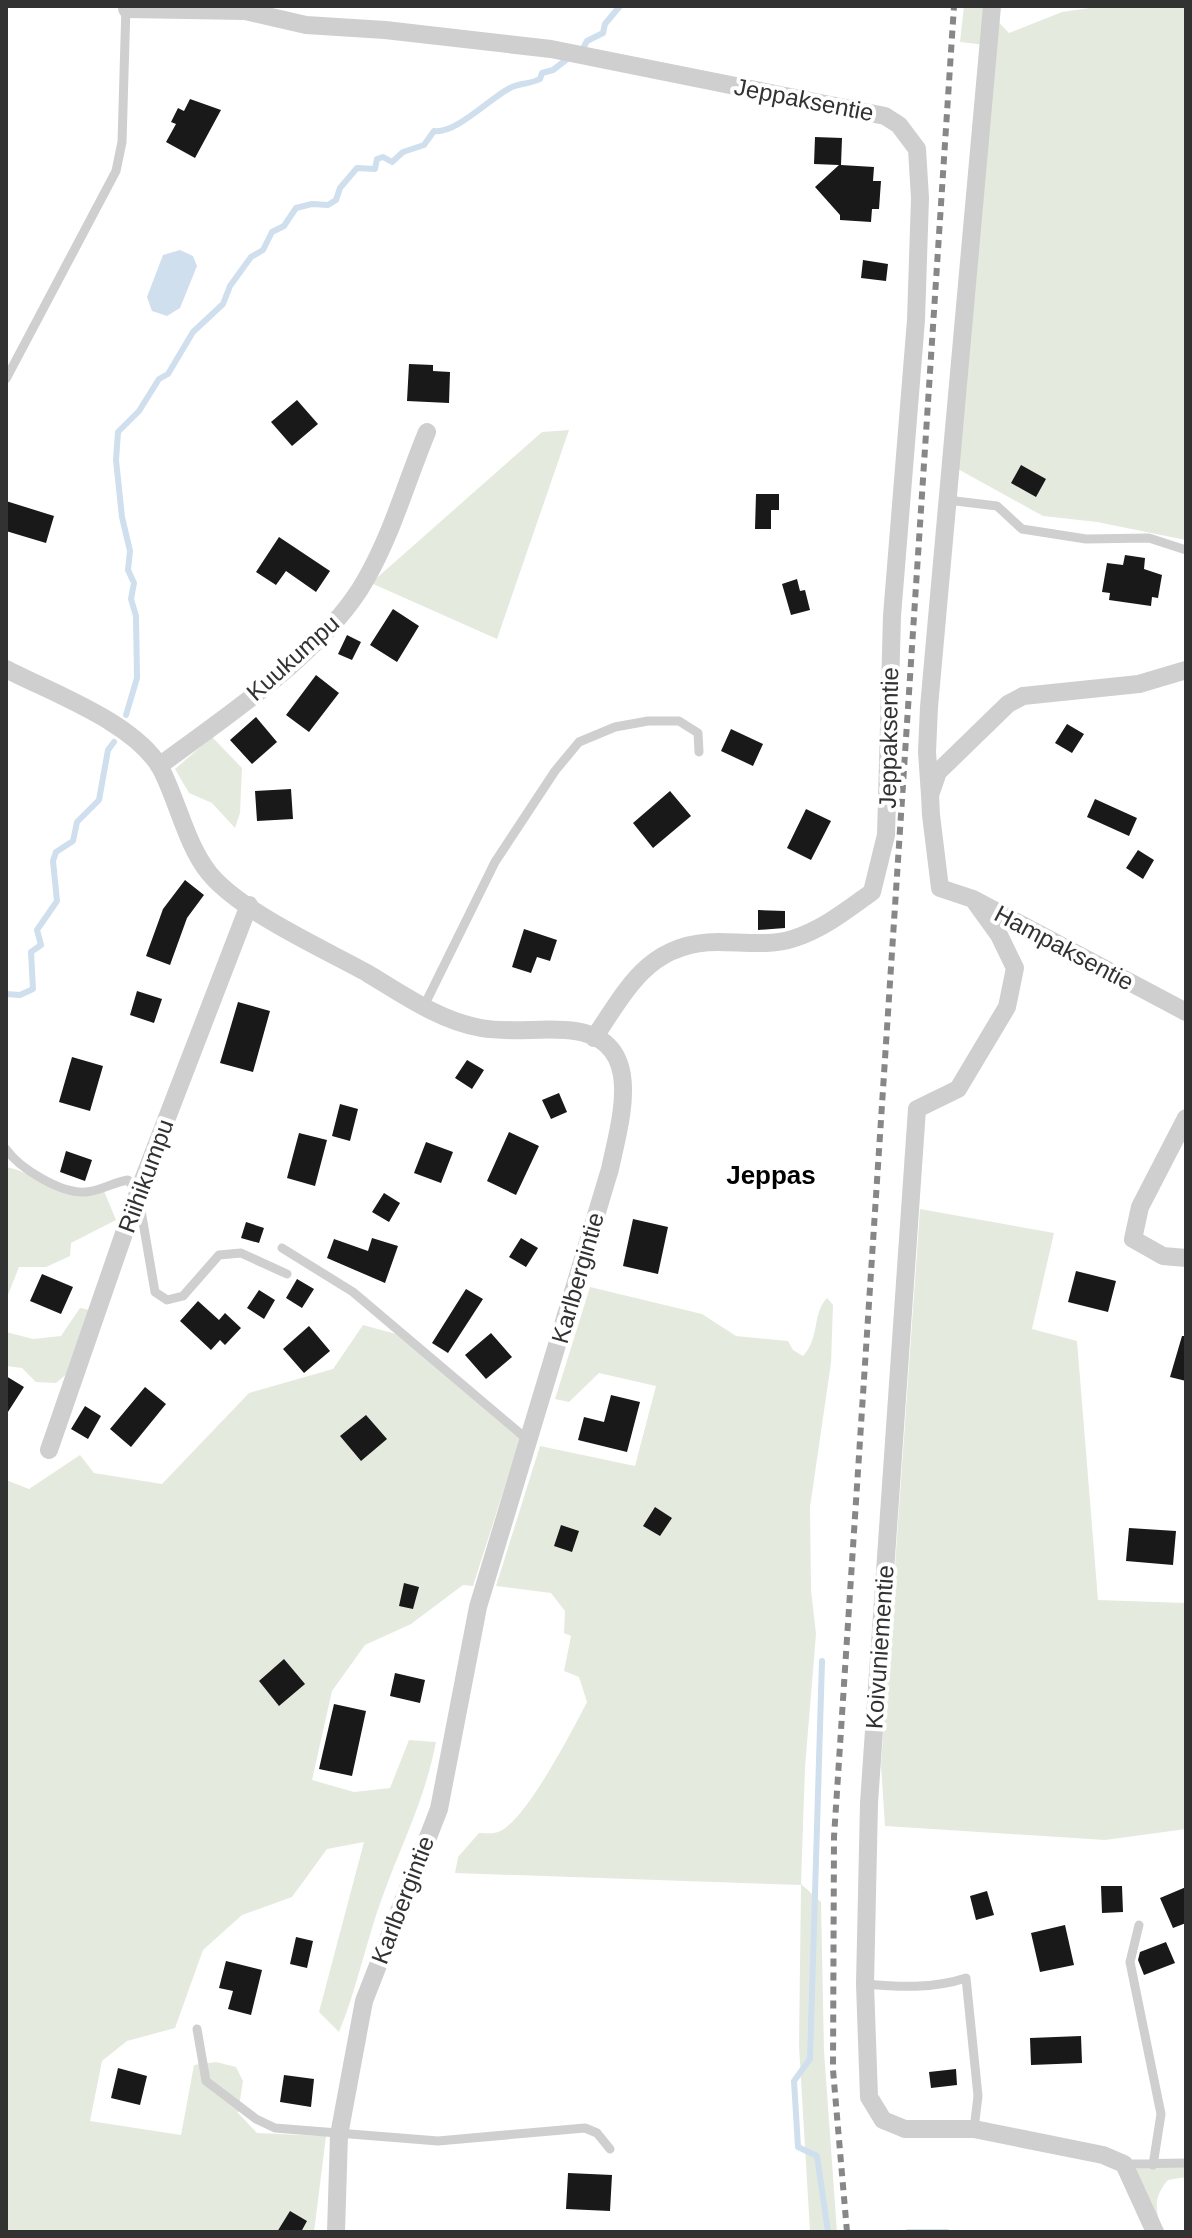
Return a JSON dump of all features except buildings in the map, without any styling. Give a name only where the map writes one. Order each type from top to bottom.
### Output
[{"type":"street","points":[[930,795],[928,737],[992,6]]},
{"type":"street","name":"Jeppaksentie","points":[[127,8],[245,11],[306,25],[385,30],[551,49],[885,116],[910,136],[920,162],[916,320],[892,616],[886,835],[872,892],[818,929],[790,940],[682,944],[662,954],[629,985],[594,1038]]},
{"type":"street","name":"Kuukumpu","points":[[159,766],[242,704],[341,616],[367,578],[427,432]]},
{"type":"street","points":[[6,669],[124,730],[159,766],[208,872],[249,905],[424,1006],[481,1028],[570,1030],[594,1038]]},
{"type":"street","points":[[930,795],[938,772],[949,758],[1008,704],[1023,696],[1139,684],[1186,670]]},
{"type":"street","name":"Hampaksentie","points":[[930,795],[940,888],[973,899],[1186,1012]]},
{"type":"street","name":"Koivuniementie","points":[[973,899],[999,935],[1015,968],[1007,1007],[958,1089],[917,1109],[869,1803],[865,1984],[869,2097],[874,2110],[883,2120],[905,2129],[974,2129],[1103,2155],[1124,2164]]},
{"type":"street","name":"Riihikumpu","points":[[49,1450],[138,1193],[249,905]]},
{"type":"street","name":"Karlbergintie","points":[[336,2232],[339,2135],[364,2001],[439,1809],[478,1607],[610,1169],[623,1105],[620,1064],[613,1050],[594,1038]]},
{"type":"street","points":[[1186,1118],[1140,1207],[1133,1239],[1163,1256],[1186,1258]]},
{"type":"street","points":[[1124,2164],[1155,2232]]},
{"type":"lane","points":[[6,379],[116,171],[122,142],[127,8]]},
{"type":"lane","points":[[947,500],[997,506],[1022,529],[1086,539],[1149,538],[1186,550]]},
{"type":"lane","points":[[424,1006],[488,873],[555,771],[579,742],[626,725],[679,721],[698,733],[699,752]]},
{"type":"lane","points":[[6,1149],[15,1163],[68,1190],[87,1192],[128,1180],[138,1193],[155,1292],[167,1300],[183,1296],[219,1255],[241,1253],[287,1274]]},
{"type":"lane","points":[[282,1248],[353,1292],[529,1441]]},
{"type":"lane","points":[[1139,1925],[1130,1962],[1161,2114],[1153,2165]]},
{"type":"lane","points":[[865,1984],[900,1987],[949,1984],[966,1978],[978,2096],[974,2129]]},
{"type":"lane","points":[[197,2029],[206,2081],[256,2119],[275,2128],[339,2135],[485,2140],[537,2131],[585,2128],[597,2133],[610,2149]]},
{"type":"lane","points":[[1124,2164],[1186,2163]]},
{"type":"shaded area","points":[[964,6],[990,6],[990,13],[1009,33],[1062,12],[1103,6],[1186,6],[1186,540],[1097,522],[1043,516],[956,468],[995,46],[960,42]]},
{"type":"shaded area","points":[[569,430],[497,639],[371,583],[542,432]]},
{"type":"shaded area","points":[[212,737],[242,768],[240,813],[235,828],[212,803],[189,793],[175,769]]},
{"type":"shaded area","points":[[6,1167],[78,1194],[104,1191],[116,1220],[71,1243],[70,1256],[46,1267],[19,1267],[6,1300]]},
{"type":"shaded area","points":[[920,1209],[1054,1233],[1032,1329],[1077,1341],[1098,1600],[1186,1603],[1186,1829],[1105,1840],[885,1826],[881,1765]]},
{"type":"shaded area","points":[[590,1287],[702,1314],[736,1336],[788,1341],[793,1350],[803,1356],[812,1341],[822,1304],[827,1298],[833,1305],[831,1363],[810,1507],[811,1590],[816,1634],[805,1767],[801,1884],[821,1902],[824,2051],[837,2232],[810,2231],[799,2046],[801,1885],[455,1873],[458,1857],[479,1833],[498,1832],[521,1812],[547,1774],[587,1702],[579,1677],[564,1671],[571,1636],[564,1633],[565,1611],[551,1593],[496,1586],[540,1446],[635,1466],[656,1386],[599,1373],[569,1402],[555,1399]]},
{"type":"shaded area","points":[[80,1308],[90,1310],[70,1371],[56,1383],[36,1382],[22,1368],[6,1366],[6,1332],[33,1339],[61,1336]]},
{"type":"shaded area","points":[[363,1325],[396,1334],[520,1439],[473,1586],[463,1585],[411,1624],[365,1645],[332,1691],[312,1780],[354,1792],[390,1788],[409,1740],[436,1742],[419,1803],[382,1898],[339,2032],[319,2012],[364,1842],[327,1849],[292,1897],[242,1915],[203,1950],[175,2028],[127,2041],[102,2061],[90,2121],[181,2135],[194,2065],[216,2062],[236,2067],[243,2081],[238,2113],[257,2133],[326,2136],[314,2232],[6,2232],[6,1480],[29,1489],[80,1455],[94,1473],[162,1484],[249,1393],[333,1369]]},
{"type":"shaded area","points":[[1186,2166],[1186,2177],[1168,2180],[1159,2193],[1157,2210],[1162,2232],[1133,2170],[1140,2167]]},
{"type":"water","points":[[180,250],[193,256],[197,266],[180,308],[167,316],[152,311],[147,297],[163,255]]},
{"type":"waterway","points":[[582,50],[587,41],[603,33],[605,24],[620,6]]},
{"type":"waterway","points":[[126,715],[137,678],[136,616],[131,599],[134,583],[128,570],[130,551],[122,517],[116,460],[118,432],[139,411],[159,379],[168,374],[193,332],[223,304],[230,286],[251,257],[263,250],[272,232],[284,226],[296,208],[312,204],[328,205],[336,200],[340,188],[357,168],[375,169],[377,159],[383,157],[392,162],[403,152],[424,145],[434,131],[452,127],[510,88],[540,79],[542,73],[553,70],[566,60]]},
{"type":"waterway","points":[[6,994],[20,995],[33,989],[31,952],[41,945],[37,930],[57,901],[53,861],[56,852],[73,841],[77,822],[99,800],[108,750],[114,742]]},
{"type":"waterway","points":[[822,1661],[810,2059],[794,2081],[798,2147],[817,2156],[828,2232]]},
{"type":"waterway","points":[[908,2232],[947,2232]]},
{"type":"railway","points":[[847,2232],[833,2070],[834,1837],[954,6]]},
{"type":"district","name":"Jeppas","points":[[771,1175]]}]
